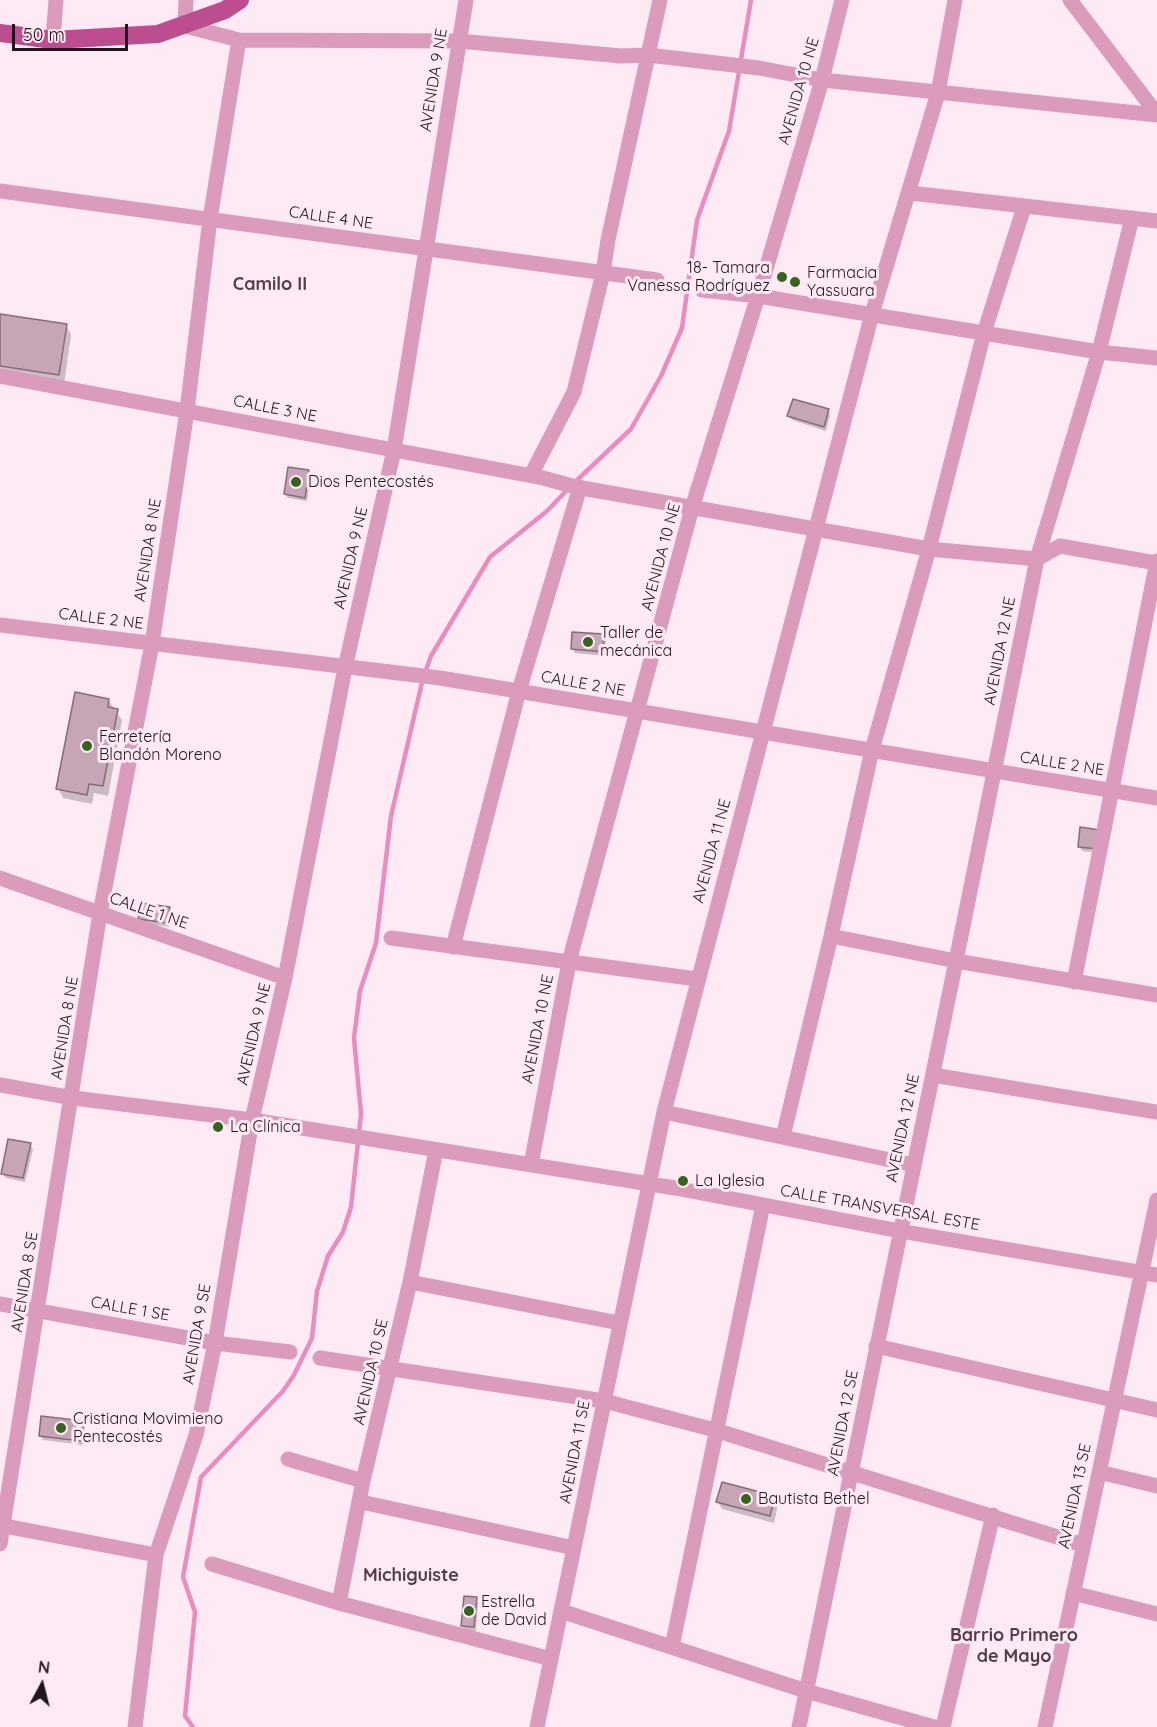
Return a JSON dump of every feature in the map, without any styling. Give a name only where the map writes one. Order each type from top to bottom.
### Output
[{"type":"main road","points":[[0,33],[53,40],[158,34],[225,10],[240,0]]},
{"type":"street","points":[[53,40],[56,0]]},
{"type":"street","points":[[186,0],[185,26],[239,40],[459,41],[621,56],[648,55],[759,68],[822,80],[1157,115]]},
{"type":"street","name":"AVENIDA 9 NE","points":[[252,1120],[285,978],[345,668],[394,450],[424,248],[466,0]]},
{"type":"street","points":[[537,477],[574,392],[603,273],[608,240],[660,0]]},
{"type":"street","name":"AVENIDA 10 NE","points":[[531,1165],[569,962],[639,712],[692,508],[822,80],[842,0]]},
{"type":"street","points":[[816,530],[872,314],[938,93],[955,0]]},
{"type":"street","points":[[1070,0],[1157,115]]},
{"type":"street","name":"AVENIDA 8 NE","points":[[73,1098],[100,913],[152,644],[187,411],[210,219],[239,40]]},
{"type":"street","name":"CALLE 4 NE","points":[[0,191],[657,280]]},
{"type":"street","points":[[910,193],[1157,221]]},
{"type":"street","points":[[783,1137],[872,750],[929,549],[984,333],[1024,207]]},
{"type":"street","name":"AVENIDA 12 NE","points":[[900,1232],[1037,559],[1099,352],[1132,218]]},
{"type":"street","points":[[702,290],[758,296],[1099,352],[1157,358]]},
{"type":"street","name":"CALLE 3 NE","points":[[0,376],[537,477],[578,487],[816,530],[929,549],[1037,559]]},
{"type":"street","points":[[453,947],[519,692],[578,487]]},
{"type":"street","name":"AVENIDA 11 NE","points":[[648,1184],[697,980],[816,530]]},
{"type":"street","points":[[1037,559],[1060,546],[1157,562],[1110,790],[1074,982]]},
{"type":"street","name":"CALLE 2 NE","points":[[0,624],[396,675],[440,678],[1157,798]]},
{"type":"street","name":"CALLE 1 NE","points":[[0,878],[285,978]]},
{"type":"street","points":[[831,936],[956,962],[1157,995]]},
{"type":"street","points":[[391,938],[697,980]]},
{"type":"street","points":[[933,1075],[1157,1112]]},
{"type":"street","points":[[0,1085],[73,1098],[252,1120]]},
{"type":"street","name":"AVENIDA 8 SE","points":[[0,1544],[1,1525],[73,1098]]},
{"type":"street","points":[[664,1112],[914,1165]]},
{"type":"street","name":"CALLE TRANSVERSAL ESTE","points":[[252,1120],[648,1184],[900,1232],[1149,1274]]},
{"type":"street","name":"AVENIDA 9 SE","points":[[135,1727],[156,1555],[196,1435],[215,1343],[252,1120]]},
{"type":"street","name":"AVENIDA 10 SE","points":[[339,1603],[361,1502],[363,1481],[410,1282],[435,1150]]},
{"type":"street","name":"AVENIDA 11 SE","points":[[537,1727],[648,1184]]},
{"type":"street","name":"AVENIDA 13 SE","points":[[1045,1727],[1114,1402],[1149,1274],[1157,1200]]},
{"type":"street","points":[[672,1647],[763,1205]]},
{"type":"street","name":"AVENIDA 12 SE","points":[[799,1727],[900,1232]]},
{"type":"street","points":[[410,1282],[620,1323]]},
{"type":"street","name":"CALLE 1 SE","points":[[0,1304],[215,1343],[290,1352]]},
{"type":"street","points":[[876,1346],[1157,1410]]},
{"type":"street","points":[[320,1358],[604,1401],[715,1430],[1083,1545]]},
{"type":"street","points":[[288,1459],[363,1481]]},
{"type":"street","points":[[1099,1472],[1157,1485]]},
{"type":"street","points":[[361,1502],[574,1548]]},
{"type":"street","points":[[943,1727],[993,1515]]},
{"type":"street","points":[[1,1525],[156,1555]]},
{"type":"street","points":[[212,1564],[339,1603],[551,1659]]},
{"type":"street","points":[[1073,1593],[1157,1614]]},
{"type":"street","points":[[561,1611],[806,1691],[934,1727]]},
{"type":"building","points":[[0,314],[67,324],[59,375],[0,366]]},
{"type":"building","points":[[793,399],[829,409],[824,427],[787,416]]},
{"type":"building","name":"Dios Pentecostés","points":[[288,467],[309,470],[305,498],[284,494]]},
{"type":"building","name":"Taller de mecánica","points":[[572,632],[604,634],[603,652],[571,649]]},
{"type":"building","name":"Ferretería Blandón Moreno","points":[[75,692],[109,699],[108,707],[118,709],[103,786],[89,784],[87,795],[56,789]]},
{"type":"building","points":[[1080,827],[1100,830],[1098,849],[1078,847]]},
{"type":"building","points":[[141,903],[170,907],[167,923],[138,919]]},
{"type":"building","points":[[8,1139],[31,1143],[23,1178],[1,1174]]},
{"type":"building","name":"Cristiana Movimieno Pentecostés","points":[[41,1416],[84,1421],[81,1441],[39,1436]]},
{"type":"building","name":"Bautista Bethel","points":[[722,1482],[775,1496],[770,1516],[716,1502]]},
{"type":"building","name":"Estrella de David","points":[[464,1596],[477,1597],[474,1627],[461,1626]]},
{"type":"waterway","points":[[574,483],[631,429],[661,376],[682,328],[697,220],[729,131],[751,0]]},
{"type":"waterway","points":[[193,1727],[185,1716],[195,1612],[183,1577],[201,1477],[283,1391],[294,1375],[312,1338],[317,1291],[328,1256],[343,1232],[351,1207],[361,1114],[354,1038],[360,991],[376,943],[391,816],[423,678],[431,656],[490,557],[547,511],[568,489]]},
{"type":"place","name":"18- Tamara Vanessa Rodríguez","points":[[782,277]]},
{"type":"place","name":"Farmacia Yassuara","points":[[795,282]]},
{"type":"place","name":"Dios Pentecostés","points":[[296,482]]},
{"type":"place","name":"Taller de mecánica","points":[[588,642]]},
{"type":"place","name":"Ferretería Blandón Moreno","points":[[87,746]]},
{"type":"place","name":"La Clínica","points":[[218,1127]]},
{"type":"place","name":"La Iglesia","points":[[683,1181]]},
{"type":"place","name":"Cristiana Movimieno Pentecostés","points":[[61,1428]]},
{"type":"place","name":"Bautista Bethel","points":[[746,1499]]},
{"type":"place","name":"Estrella de David","points":[[469,1611]]},
{"type":"district","name":"Camilo II","points":[[270,285]]},
{"type":"district","name":"Michiguiste","points":[[411,1576]]},
{"type":"district","name":"Barrio Primero de Mayo","points":[[1014,1646]]}]
